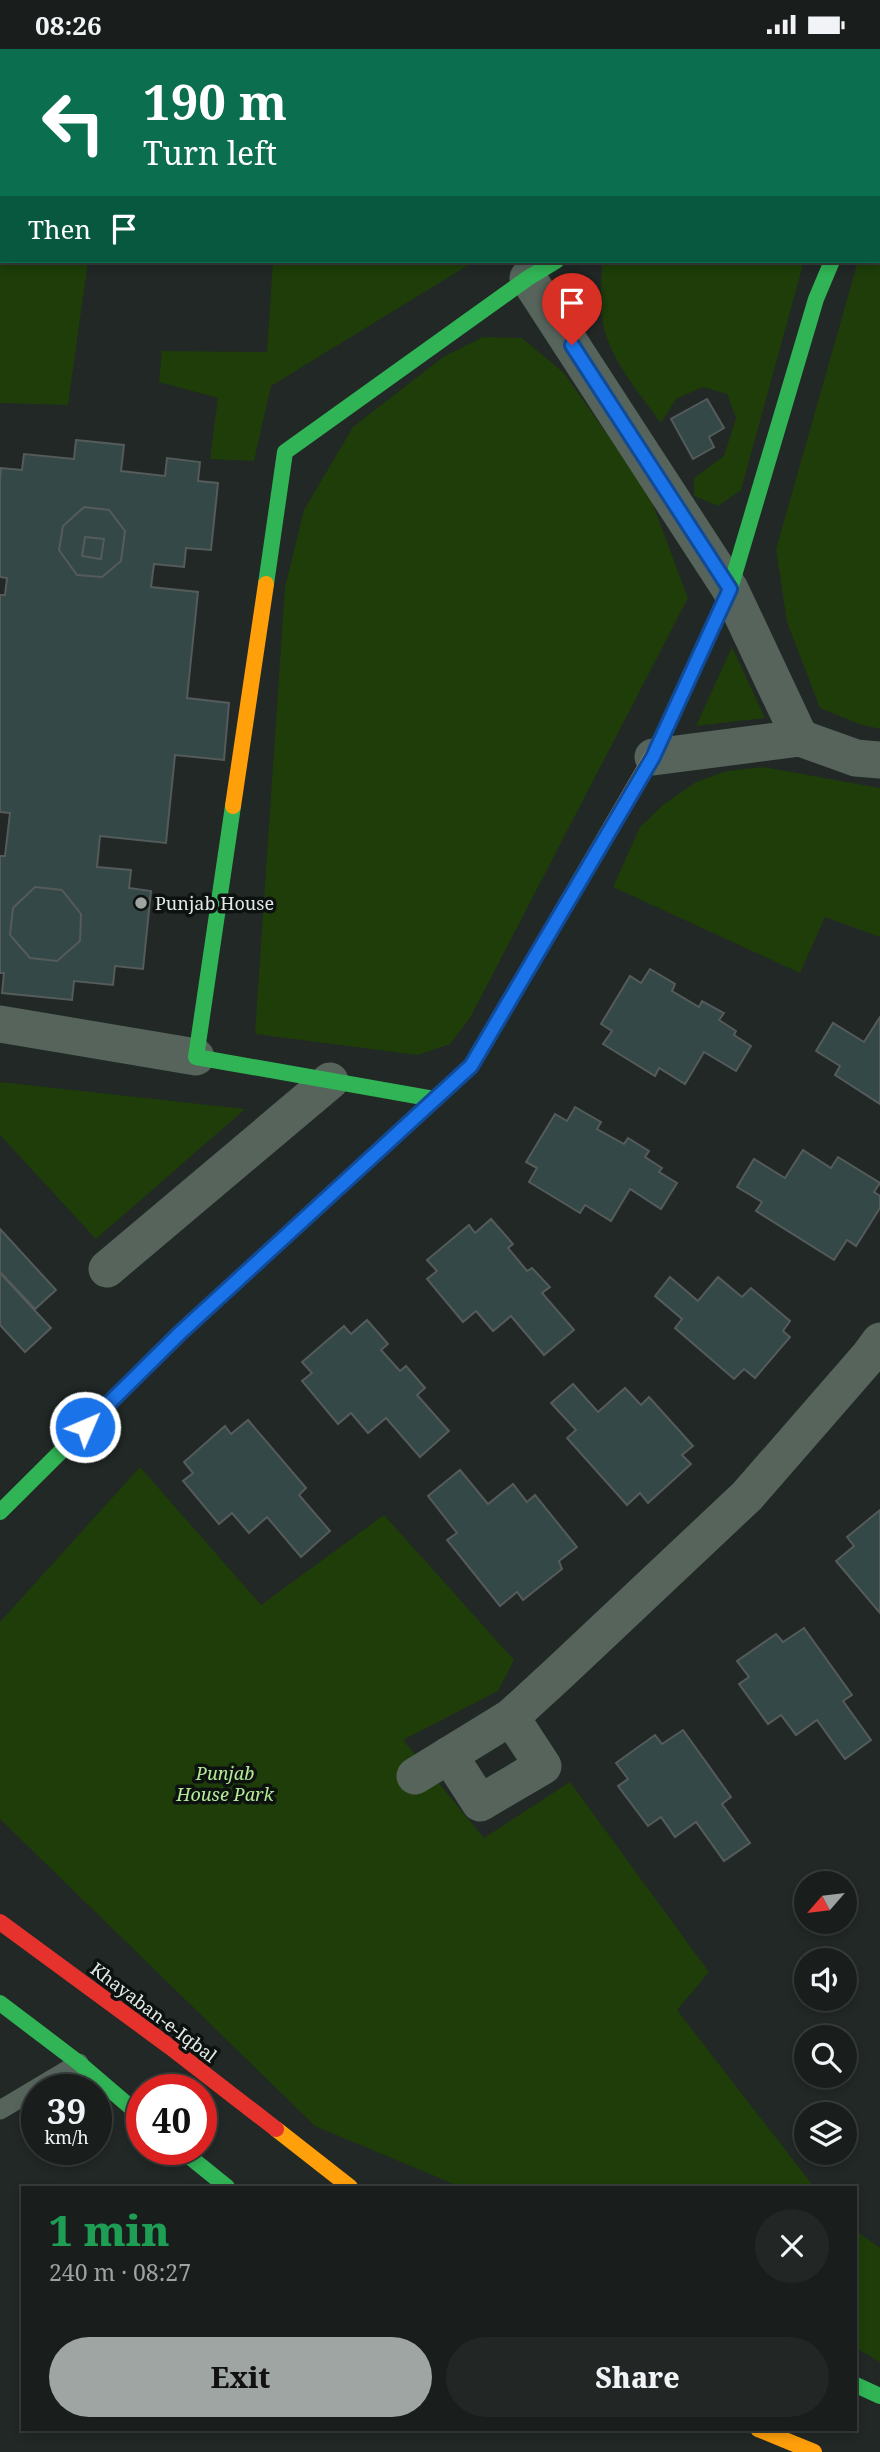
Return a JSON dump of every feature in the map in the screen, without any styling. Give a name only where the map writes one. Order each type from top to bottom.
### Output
[{"type":"street","points":[[0,1512],[180,1333],[471,1066],[653,757],[730,589],[816,299],[831,263]]},
{"type":"street","points":[[196,1057],[285,452],[542,269],[730,589],[800,738]]},
{"type":"street","points":[[653,757],[800,738],[856,758],[880,760]]},
{"type":"street","points":[[0,1024],[434,1099]]},
{"type":"street","points":[[107,1269],[330,1081]]},
{"type":"street","points":[[415,1776],[511,1717],[747,1496],[880,1341]]},
{"type":"street","points":[[449,1755],[480,1803],[543,1766],[511,1717]]},
{"type":"street","name":"Khayaban-e-Iqbal","points":[[0,1922],[170,2047],[349,2186]]},
{"type":"street","points":[[0,2003],[79,2063],[126,2103]]},
{"type":"street","points":[[200,2165],[227,2186]]},
{"type":"street","points":[[857,2385],[880,2396]]},
{"type":"street","points":[[763,2431],[814,2452]]},
{"type":"lane","points":[[0,2110],[79,2063]]},
{"type":"green space","points":[[0,263],[88,263],[68,405],[0,403]]},
{"type":"green space","points":[[273,263],[472,263],[271,386],[254,461],[210,459],[218,398],[159,382],[162,351],[267,352]]},
{"type":"green space","points":[[803,263],[741,490],[718,506],[694,496],[694,478],[724,456],[736,418],[727,394],[703,387],[676,399],[661,423],[610,346],[602,318],[602,264]]},
{"type":"green space","points":[[857,263],[880,263],[880,729],[859,724],[820,708],[787,622],[776,549]]},
{"type":"green space","points":[[483,337],[522,338],[564,373],[649,494],[688,598],[470,1018],[450,1044],[418,1055],[255,1034],[285,587],[304,510],[353,427],[443,357]]},
{"type":"green space","points":[[732,647],[765,718],[696,726]]},
{"type":"green space","points":[[763,767],[880,788],[880,937],[825,917],[800,973],[613,887],[640,827],[663,805],[696,782],[727,771]]},
{"type":"green space","points":[[0,1082],[245,1109],[96,1239],[0,1135]]},
{"type":"green space","name":"Punjab House Park","points":[[140,1467],[261,1605],[384,1515],[514,1660],[498,1691],[403,1740],[484,1838],[570,1782],[709,1972],[677,2010],[794,2161],[794,2165],[797,2165],[813,2186],[459,2186],[315,2126],[0,1819],[0,1622]]},
{"type":"green space","points":[[857,2232],[880,2248],[880,2362],[857,2349]]},
{"type":"building","points":[[707,399],[724,428],[709,437],[714,447],[693,459],[671,419]]},
{"type":"building","points":[[76,440],[124,445],[121,471],[165,476],[167,458],[200,462],[198,481],[218,483],[211,550],[186,548],[184,567],[154,564],[151,587],[198,592],[187,698],[229,703],[224,760],[175,755],[166,843],[100,836],[97,867],[131,870],[129,888],[151,891],[143,969],[115,966],[113,985],[74,981],[72,1000],[2,993],[4,973],[0,973],[0,856],[5,856],[10,813],[0,812],[0,595],[5,595],[7,578],[0,577],[0,479],[1,468],[22,470],[24,454],[74,459]],"holes":[[[39,923],[58,925],[55,945],[36,942]]]},
{"type":"building","points":[[84,507],[109,510],[125,531],[121,561],[102,577],[77,575],[59,550],[63,526]]},
{"type":"building","points":[[85,537],[104,539],[101,559],[82,556]]},
{"type":"building","points":[[35,887],[62,890],[81,914],[80,941],[57,961],[30,958],[10,935],[13,908]]},
{"type":"building","points":[[650,969],[675,984],[672,991],[699,1007],[702,1001],[724,1013],[719,1020],[736,1031],[734,1035],[751,1046],[736,1071],[704,1052],[685,1084],[659,1068],[655,1076],[603,1044],[612,1031],[601,1024],[630,976],[641,983]]},
{"type":"building","points":[[880,1017],[880,1104],[835,1075],[840,1066],[816,1051],[833,1023],[864,1042]]},
{"type":"building","points":[[575,1107],[601,1122],[597,1129],[624,1144],[628,1138],[649,1151],[645,1157],[662,1168],[659,1172],[677,1183],[661,1209],[630,1189],[611,1221],[585,1205],[580,1213],[529,1182],[537,1168],[526,1162],[555,1114],[567,1121]]},
{"type":"building","points":[[803,1150],[831,1168],[838,1157],[880,1183],[874,1192],[880,1196],[880,1208],[856,1246],[847,1240],[834,1260],[756,1211],[762,1202],[737,1187],[754,1159],[785,1178]]},
{"type":"building","points":[[491,1219],[513,1244],[508,1248],[527,1271],[532,1268],[550,1287],[542,1293],[574,1330],[544,1355],[511,1316],[493,1331],[476,1311],[463,1322],[427,1279],[437,1271],[427,1260],[469,1225],[475,1233]]},
{"type":"building","points":[[0,1229],[56,1290],[35,1309],[0,1272]]},
{"type":"building","points":[[0,1273],[51,1328],[25,1352],[0,1325]]},
{"type":"building","points":[[670,1277],[698,1301],[718,1277],[742,1297],[751,1288],[790,1321],[783,1331],[790,1337],[755,1378],[744,1369],[734,1379],[675,1328],[682,1319],[655,1296]]},
{"type":"building","points":[[367,1320],[388,1344],[381,1350],[400,1371],[406,1366],[425,1388],[417,1395],[449,1431],[420,1457],[386,1418],[368,1433],[351,1413],[338,1424],[302,1381],[312,1373],[302,1362],[344,1326],[351,1334]]},
{"type":"building","points":[[573,1384],[598,1412],[625,1388],[641,1405],[649,1397],[693,1446],[682,1455],[691,1464],[648,1503],[640,1493],[627,1505],[567,1438],[576,1430],[551,1403]]},
{"type":"building","points":[[248,1420],[306,1488],[299,1495],[330,1531],[301,1557],[267,1517],[249,1533],[232,1513],[219,1524],[183,1481],[193,1473],[184,1462],[225,1426],[231,1434]]},
{"type":"building","points":[[460,1470],[488,1504],[513,1484],[527,1502],[535,1495],[577,1547],[559,1561],[562,1569],[523,1600],[517,1592],[500,1606],[447,1540],[457,1533],[428,1496]]},
{"type":"building","points":[[880,1510],[880,1613],[836,1561],[854,1546],[847,1537]]},
{"type":"building","points":[[804,1628],[852,1695],[843,1701],[871,1740],[845,1759],[817,1720],[796,1735],[781,1715],[768,1724],[739,1684],[749,1677],[737,1661],[776,1634],[783,1642]]},
{"type":"building","points":[[683,1730],[731,1797],[722,1804],[750,1843],[724,1861],[696,1822],[675,1837],[661,1817],[648,1826],[618,1786],[628,1779],[616,1763],[655,1735],[662,1744]]},
{"type":"traffic: fast","points":[[266,584],[285,452],[553,263]]},
{"type":"traffic: fast","points":[[659,744],[730,589],[816,299],[831,263]]},
{"type":"traffic: fast","points":[[233,806],[196,1057],[434,1099]]},
{"type":"traffic: fast","points":[[0,1512],[180,1333],[471,1066],[514,993]]},
{"type":"traffic: fast","points":[[0,2003],[79,2063],[126,2103]]},
{"type":"traffic: fast","points":[[200,2165],[226,2186]]},
{"type":"traffic: fast","points":[[857,2385],[880,2396]]},
{"type":"traffic: slow","points":[[233,806],[266,584]]},
{"type":"traffic: slow","points":[[514,993],[659,744]]},
{"type":"traffic: slow","points":[[276,2129],[349,2186]]},
{"type":"traffic: slow","points":[[763,2431],[814,2452]]},
{"type":"traffic: jam","points":[[0,1922],[276,2129]]},
{"type":"place","name":"Punjab House","points":[[141,903]]},
{"type":"route","points":[[85,1427],[180,1333],[471,1066],[653,757],[730,589],[572,345]]}]
